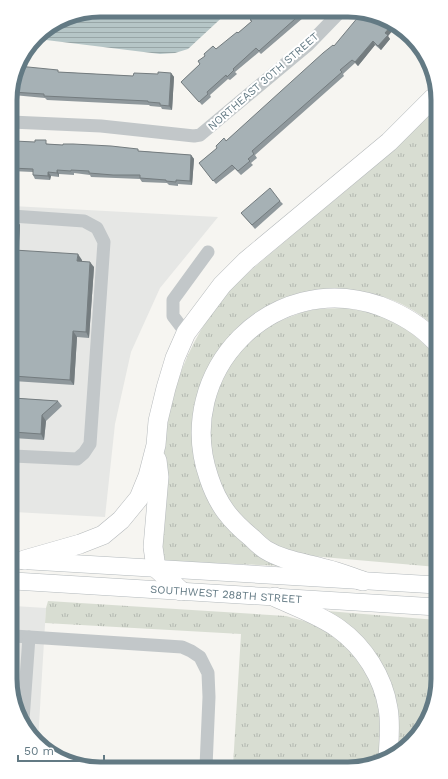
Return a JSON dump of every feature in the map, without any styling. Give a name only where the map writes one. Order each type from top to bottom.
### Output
[{"type":"highway","points":[[19,560],[74,547],[103,535],[121,520],[139,498],[148,476],[156,445],[158,421],[175,358],[186,333],[195,320],[222,285],[246,261],[389,142],[431,100]]},
{"type":"highway","points":[[363,581],[326,568],[282,558],[265,550],[235,524],[214,492],[206,471],[201,448],[203,408],[208,388],[214,374],[224,358],[246,332],[260,321],[283,309],[303,302],[326,298],[349,299],[371,303],[395,312],[415,323],[431,337]]},
{"type":"highway","points":[[156,445],[159,477],[153,547],[156,568],[180,591]]},
{"type":"highway","points":[[275,597],[338,628],[351,639],[366,656],[384,688],[390,728],[388,751]]},
{"type":"main road","name":"SOUTHWEST 288TH STREET","points":[[19,560],[431,585]]},
{"type":"main road","name":"SOUTHWEST 288TH STREET","points":[[17,581],[431,607]]},
{"type":"street","name":"NORTHEAST 30TH STREET","points":[[17,122],[101,126],[194,136],[200,135],[308,45],[335,17]]},
{"type":"street","points":[[17,216],[84,221],[97,228],[104,242],[90,444],[84,453],[76,459],[17,456]]},
{"type":"street","points":[[186,333],[173,316],[172,300],[208,252]]},
{"type":"street","points":[[17,636],[182,647],[191,651],[200,657],[205,665],[208,678],[210,697],[206,762]]},
{"type":"street","points":[[23,712],[20,674],[29,637]]},
{"type":"shaded area","points":[[223,17],[188,49],[175,53],[160,54],[43,40],[58,28],[68,23],[89,18]]},
{"type":"shaded area","points":[[17,206],[218,217],[160,288],[131,352],[115,424],[105,517],[17,512]]},
{"type":"shaded area","points":[[17,606],[46,608],[38,735],[23,711],[18,690]]},
{"type":"green space","points":[[431,112],[431,324],[411,309],[384,297],[354,290],[324,290],[295,295],[267,306],[243,323],[223,346],[213,360],[209,369],[200,472],[284,566],[162,561],[164,455],[169,413],[183,367],[201,330],[224,297],[239,281],[363,176]]},
{"type":"green space","points":[[344,308],[360,310],[384,317],[408,330],[431,351],[431,566],[288,554],[237,518],[210,464],[209,408],[236,352],[269,325],[303,312],[317,309]]},
{"type":"green space","points":[[48,601],[286,616],[322,626],[356,652],[379,695],[383,754],[375,758],[348,762],[233,762],[241,634],[45,623]]},
{"type":"green space","points":[[327,611],[431,620],[431,685],[427,706],[414,730],[395,747],[395,708]]},
{"type":"building","points":[[253,17],[297,17],[259,51],[256,48],[233,69],[234,70],[227,77],[226,75],[207,92],[208,94],[199,102],[181,82],[200,64],[198,61],[205,56],[204,54],[213,46],[216,49],[237,32],[238,33],[252,21],[250,20]]},
{"type":"building","points":[[357,18],[375,21],[389,28],[385,33],[388,35],[378,46],[373,41],[355,62],[352,60],[340,70],[342,72],[252,151],[254,154],[248,159],[250,161],[238,171],[232,165],[213,181],[199,163],[217,148],[216,146],[224,138],[226,141],[323,53],[333,45],[334,46]]},
{"type":"building","points":[[24,67],[58,70],[58,72],[133,76],[134,73],[171,73],[169,106],[148,101],[44,96],[44,94],[18,92],[21,73]]},
{"type":"building","points":[[35,140],[46,140],[46,144],[111,146],[138,149],[138,151],[191,155],[190,181],[176,180],[176,182],[140,178],[140,175],[113,175],[71,170],[57,170],[57,173],[48,172],[48,176],[33,175],[33,169],[17,168],[17,141],[35,142]]},
{"type":"building","points":[[270,188],[280,201],[252,225],[241,213]]},
{"type":"building","points":[[17,250],[78,254],[77,261],[90,262],[86,332],[73,331],[70,380],[17,376]]},
{"type":"building","points":[[17,398],[58,401],[42,415],[41,434],[17,432]]}]
